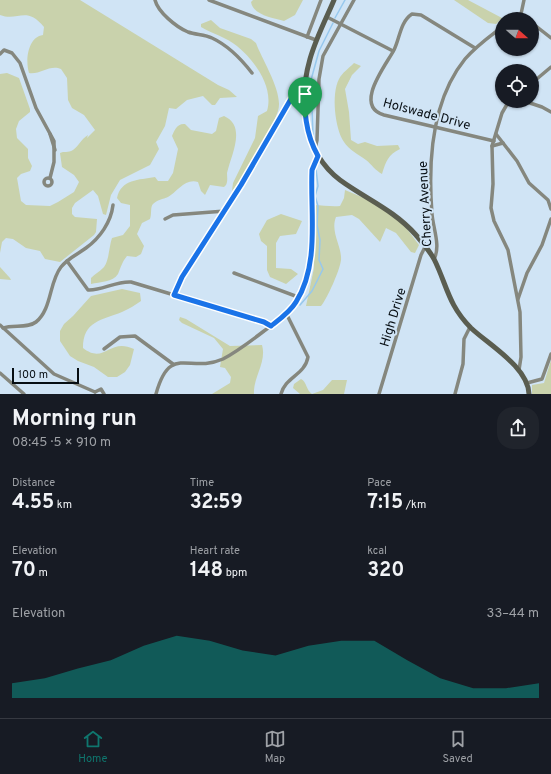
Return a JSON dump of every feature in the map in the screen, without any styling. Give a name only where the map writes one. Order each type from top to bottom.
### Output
[{"type":"street","points":[[155,0],[160,10],[179,26],[187,31],[208,36],[216,40],[238,58],[252,73]]},
{"type":"street","points":[[210,0],[316,40]]},
{"type":"street","points":[[307,37],[321,0]]},
{"type":"street","points":[[334,0],[316,40],[308,66],[305,84],[306,125],[314,150],[330,172],[383,206],[400,219],[425,247],[434,259],[450,299],[470,327],[519,370],[527,383],[529,394]]},
{"type":"street","points":[[314,150],[317,140],[321,64],[326,48],[354,0]]},
{"type":"street","points":[[521,12],[524,0]]},
{"type":"street","points":[[327,17],[393,51],[404,23],[409,16],[415,14],[424,17],[475,48]]},
{"type":"street","points":[[539,29],[551,38]]},
{"type":"street","name":"Cherry Avenue","points":[[434,259],[437,248],[432,215],[432,152],[436,127],[451,80],[464,60],[475,48],[495,32]]},
{"type":"street","points":[[0,54],[4,50],[9,51],[20,63],[36,108],[54,141],[54,162],[50,178]]},
{"type":"street","name":"Holswade Drive","points":[[393,51],[377,79],[372,99],[373,107],[380,114],[494,141]]},
{"type":"street","points":[[539,76],[551,67]]},
{"type":"street","points":[[174,295],[182,277],[225,211],[295,92],[305,84]]},
{"type":"street","points":[[539,106],[551,112]]},
{"type":"street","points":[[505,108],[492,146],[492,214],[508,250],[518,300],[521,327],[519,370]]},
{"type":"street","points":[[496,134],[517,161],[529,183],[548,200],[551,209]]},
{"type":"street","points":[[492,146],[503,143]]},
{"type":"street","points":[[156,394],[164,373],[173,364],[219,361],[238,351],[286,313],[298,297],[310,265],[312,170],[318,156]]},
{"type":"street","points":[[2,326],[30,325],[36,322],[44,312],[58,272],[67,261],[98,237],[109,218],[113,205]]},
{"type":"street","points":[[165,218],[225,211]]},
{"type":"street","points":[[518,300],[528,273],[542,245],[551,219]]},
{"type":"street","name":"High Drive","points":[[379,394],[421,255],[425,247]]},
{"type":"street","points":[[67,261],[88,290],[127,282],[264,322],[271,326]]},
{"type":"street","points":[[234,274],[298,297]]},
{"type":"street","points":[[281,394],[287,382],[304,370],[308,358],[286,313]]},
{"type":"street","points":[[2,326],[54,374],[95,393],[101,389],[104,394]]},
{"type":"street","points":[[455,394],[463,364],[464,339],[470,327]]},
{"type":"street","points":[[104,349],[120,337],[135,336],[173,364]]},
{"type":"street","points":[[527,383],[542,379],[551,354]]},
{"type":"street","points":[[0,373],[24,394]]},
{"type":"green space","points":[[0,0],[80,0],[218,85],[229,90],[237,97],[220,98],[215,105],[212,105],[203,96],[187,100],[176,109],[169,108],[165,126],[156,142],[159,149],[150,165],[120,180],[111,195],[106,215],[103,214],[98,196],[93,190],[75,203],[72,208],[72,214],[75,217],[97,219],[96,232],[60,262],[45,259],[40,251],[26,248],[13,239],[6,238],[2,242],[0,253],[0,74],[7,73],[19,78],[30,109],[30,112],[19,121],[16,129],[17,138],[28,149],[28,158],[32,166],[30,171],[21,174],[17,178],[21,201],[26,205],[50,206],[74,192],[79,182],[74,175],[62,167],[60,153],[73,150],[84,138],[88,135],[87,138],[95,130],[84,115],[72,108],[68,100],[67,78],[61,69],[53,68],[37,73],[29,73],[27,62],[29,50],[34,40],[43,35],[44,27],[38,20],[27,15],[6,17],[0,15]]},
{"type":"green space","points":[[253,0],[303,0],[295,15],[284,21],[259,13],[255,10],[251,2]]},
{"type":"green space","points":[[454,0],[468,0],[495,14],[495,24],[488,23]]},
{"type":"green space","points":[[211,20],[220,28],[251,39],[256,43],[272,77],[278,95],[279,104],[276,117],[246,173],[240,183],[232,191],[233,183],[255,138],[258,116],[267,111],[268,93],[261,75],[244,52],[228,40],[201,27],[201,24]]},
{"type":"green space","points":[[354,63],[361,66],[352,75],[345,89],[349,112],[351,140],[358,144],[365,142],[377,146],[398,145],[400,149],[388,159],[382,174],[348,147],[338,129],[335,111],[335,93],[339,79]]},
{"type":"green space","points":[[224,116],[231,121],[235,127],[236,134],[236,142],[227,173],[226,185],[224,187],[210,185],[205,195],[201,191],[198,182],[189,182],[168,197],[153,204],[150,219],[142,223],[137,234],[144,246],[141,254],[136,257],[127,256],[118,274],[113,279],[91,284],[91,278],[105,266],[107,262],[112,238],[123,235],[130,226],[130,205],[121,203],[117,198],[122,187],[137,180],[155,177],[158,181],[168,181],[173,173],[178,149],[172,136],[176,128],[182,124],[185,124],[191,130],[212,134],[216,131],[219,118]]},
{"type":"green space","points":[[345,190],[369,200],[401,221],[419,245],[415,253],[411,252],[396,233],[386,228],[380,242],[359,219],[352,215],[336,217],[334,228],[341,255],[338,270],[330,291],[321,306],[306,306],[314,268],[313,205],[340,206],[344,198]]},
{"type":"green space","points":[[281,214],[302,221],[296,234],[280,236],[276,243],[276,268],[291,269],[298,274],[286,284],[270,277],[267,270],[267,246],[261,241],[259,234],[267,220]]},
{"type":"green space","points":[[0,267],[10,278],[11,280],[0,279]]},
{"type":"green space","points":[[122,289],[140,293],[141,301],[125,311],[95,323],[86,332],[84,339],[83,348],[97,354],[119,346],[126,346],[134,349],[130,365],[125,372],[117,377],[108,377],[94,367],[78,361],[70,356],[60,341],[60,331],[64,324],[91,296]]},
{"type":"green space","points":[[180,317],[186,319],[230,346],[262,345],[263,357],[254,388],[254,394],[212,394],[230,383],[231,377],[225,368],[220,367],[223,349],[214,338],[182,323],[179,320]]},
{"type":"green space","points":[[551,360],[551,394],[532,394],[532,385],[544,383]]},
{"type":"green space","points":[[301,379],[312,394],[300,394],[293,388],[294,384]]},
{"type":"green space","points":[[332,380],[347,380],[344,394],[312,394],[323,390]]},
{"type":"waterway","points":[[335,18],[345,0]]},
{"type":"waterway","points":[[313,135],[311,80],[319,51],[333,23]]},
{"type":"waterway","points":[[300,305],[312,291],[323,269],[319,260],[320,240],[317,225],[318,206],[315,196],[318,186],[316,169]]},
{"type":"route","points":[[305,84],[305,118],[311,143],[318,156],[314,161],[312,170],[310,265],[302,290],[292,308],[271,326],[264,322],[174,295],[182,277],[241,185],[295,92],[300,86],[305,84]]}]
